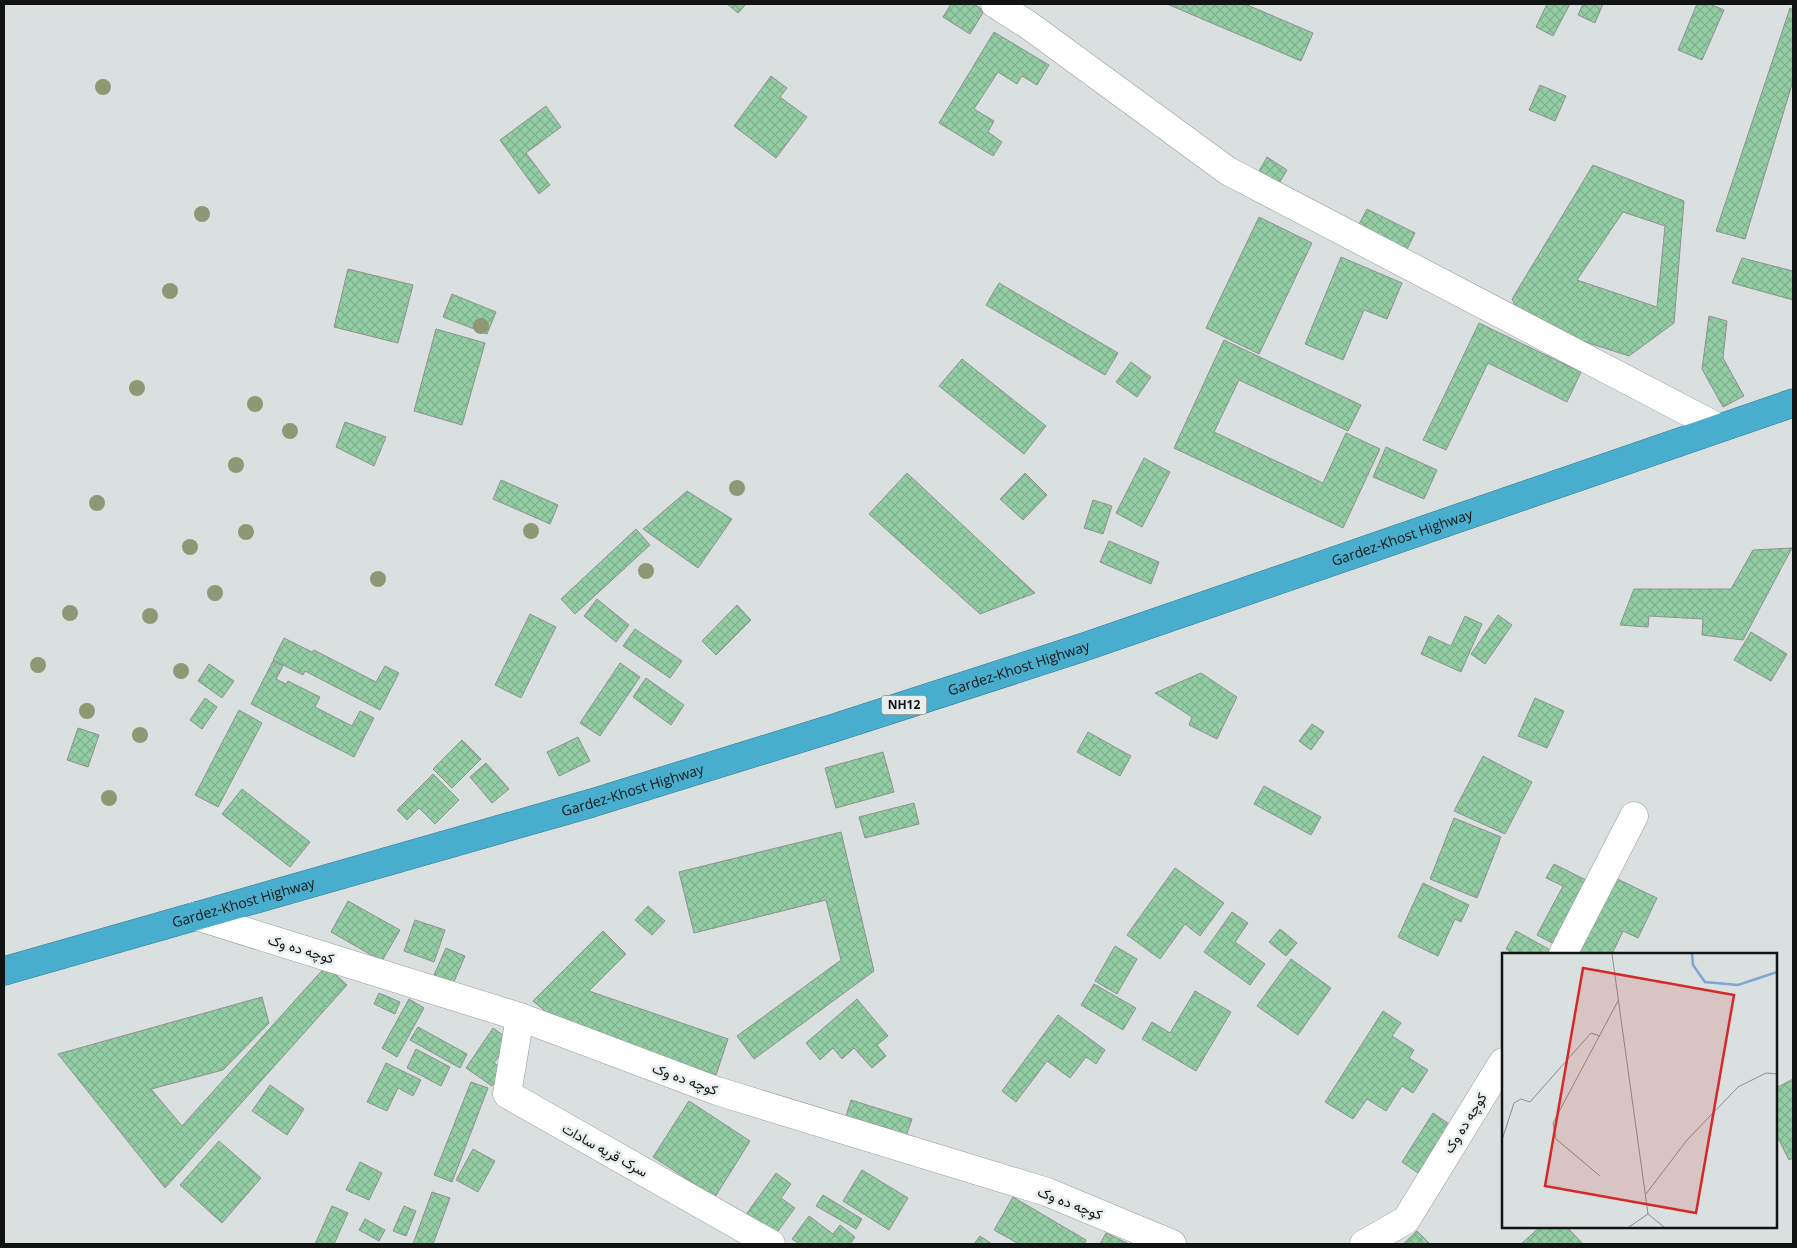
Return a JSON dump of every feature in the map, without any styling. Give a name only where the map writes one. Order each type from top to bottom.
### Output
[{"type":"highway","name":"Gardez-Khost Highway","points":[[4,971],[592,803],[834,728],[1081,648],[1793,403]]},
{"type":"street","points":[[995,4],[1027,24],[1228,171],[1719,428]]},
{"type":"street","points":[[1564,953],[1634,816]]},
{"type":"street","name":"کوچه ده وک","points":[[196,916],[520,1017],[717,1091],[1047,1192],[1172,1244]]},
{"type":"street","name":"سرک قریه سادات","points":[[520,1017],[507,1094],[770,1244]]},
{"type":"street","name":"کوچه ده وک","points":[[1364,1244],[1406,1220],[1502,1064]]},
{"type":"building","points":[[727,4],[746,4],[738,13]]},
{"type":"building","points":[[951,4],[974,4],[984,11],[970,34],[943,17]]},
{"type":"building","points":[[1167,4],[1245,4],[1313,33],[1301,61]]},
{"type":"building","points":[[1547,4],[1570,4],[1553,36],[1536,27]]},
{"type":"building","points":[[1583,4],[1603,4],[1595,23],[1578,15]]},
{"type":"building","points":[[1697,4],[1710,4],[1724,10],[1702,60],[1678,50]]},
{"type":"building","points":[[1790,8],[1793,9],[1793,81],[1745,239],[1716,231]]},
{"type":"building","points":[[994,32],[1049,65],[1037,85],[1022,76],[1017,84],[998,72],[974,109],[994,121],[988,132],[1002,142],[993,156],[939,123]]},
{"type":"building","points":[[771,76],[787,88],[780,97],[807,117],[776,158],[734,126]]},
{"type":"building","points":[[1540,85],[1566,96],[1555,121],[1529,110]]},
{"type":"building","points":[[546,106],[561,127],[526,153],[550,185],[539,194],[500,140]]},
{"type":"building","points":[[1267,157],[1287,170],[1278,185],[1258,173]]},
{"type":"building","points":[[1593,165],[1684,201],[1674,323],[1629,356],[1523,322],[1512,299]],"holes":[[[1623,212],[1665,226],[1657,307],[1577,280]]]},
{"type":"building","points":[[1367,209],[1415,233],[1405,253],[1357,228]]},
{"type":"building","points":[[1259,217],[1312,243],[1259,354],[1206,328]]},
{"type":"building","points":[[1341,257],[1402,283],[1387,319],[1364,310],[1343,360],[1305,344]]},
{"type":"building","points":[[1742,258],[1793,271],[1793,300],[1732,283]]},
{"type":"building","points":[[348,269],[413,285],[398,343],[334,327]]},
{"type":"building","points":[[999,283],[1118,353],[1105,375],[986,305]]},
{"type":"building","points":[[452,294],[496,312],[487,334],[443,317]]},
{"type":"building","points":[[1709,316],[1727,321],[1723,358],[1744,396],[1723,407],[1702,369]]},
{"type":"building","points":[[1479,323],[1581,372],[1567,402],[1488,363],[1446,450],[1423,440]]},
{"type":"building","points":[[436,329],[485,343],[462,425],[414,411]]},
{"type":"building","points":[[1224,340],[1361,405],[1348,431],[1239,380],[1214,432],[1323,483],[1346,433],[1380,449],[1343,528],[1174,448]]},
{"type":"building","points":[[962,359],[1046,426],[1024,454],[939,386]]},
{"type":"building","points":[[1131,362],[1151,377],[1137,397],[1116,382]]},
{"type":"building","points":[[345,422],[386,437],[374,466],[336,447]]},
{"type":"building","points":[[1386,447],[1437,470],[1424,499],[1373,477]]},
{"type":"building","points":[[1144,458],[1170,472],[1142,527],[1116,513]]},
{"type":"building","points":[[907,473],[1035,593],[980,614],[869,514]]},
{"type":"building","points":[[1025,473],[1047,495],[1023,520],[1000,499]]},
{"type":"building","points":[[501,480],[558,505],[550,524],[493,499]]},
{"type":"building","points":[[687,491],[732,519],[698,568],[643,529]]},
{"type":"building","points":[[1093,500],[1112,506],[1103,534],[1084,528]]},
{"type":"building","points":[[636,529],[650,545],[575,614],[561,599]]},
{"type":"building","points":[[1109,541],[1159,562],[1151,584],[1100,562]]},
{"type":"building","points":[[1792,548],[1743,640],[1702,635],[1703,619],[1649,616],[1648,627],[1620,625],[1634,589],[1731,589],[1753,550]]},
{"type":"building","points":[[597,599],[629,625],[616,642],[584,616]]},
{"type":"building","points":[[737,605],[751,620],[716,655],[702,641]]},
{"type":"building","points":[[530,614],[556,627],[521,698],[495,685]]},
{"type":"building","points":[[1498,615],[1512,625],[1485,664],[1471,654]]},
{"type":"building","points":[[1465,616],[1482,624],[1461,672],[1421,654],[1429,636],[1451,646]]},
{"type":"building","points":[[635,629],[682,661],[670,678],[623,646]]},
{"type":"building","points":[[1751,632],[1787,654],[1771,681],[1734,660]]},
{"type":"building","points":[[284,638],[312,652],[314,650],[376,682],[385,666],[399,673],[380,710],[305,671],[303,675],[273,660]]},
{"type":"building","points":[[273,661],[283,666],[276,679],[286,684],[288,681],[320,697],[315,707],[352,726],[360,711],[374,718],[354,757],[251,704]]},
{"type":"building","points":[[620,663],[640,677],[600,736],[580,723]]},
{"type":"building","points":[[209,664],[234,681],[222,698],[198,681]]},
{"type":"building","points":[[1201,673],[1237,697],[1217,739],[1189,725],[1192,717],[1155,693]]},
{"type":"building","points":[[646,678],[684,705],[671,725],[633,697]]},
{"type":"building","points":[[205,698],[217,707],[202,729],[190,720]]},
{"type":"building","points":[[1535,698],[1564,711],[1547,748],[1518,736]]},
{"type":"building","points":[[239,710],[262,723],[218,807],[195,795]]},
{"type":"building","points":[[1312,724],[1324,732],[1311,750],[1299,741]]},
{"type":"building","points":[[78,728],[99,735],[88,767],[67,760]]},
{"type":"building","points":[[1088,732],[1131,756],[1120,776],[1077,752]]},
{"type":"building","points":[[578,737],[590,761],[559,776],[547,752]]},
{"type":"building","points":[[462,740],[481,759],[452,788],[433,769]]},
{"type":"building","points":[[883,752],[894,792],[836,808],[825,768]]},
{"type":"building","points":[[1483,756],[1532,782],[1505,834],[1454,811]]},
{"type":"building","points":[[486,763],[509,789],[492,803],[470,777]]},
{"type":"building","points":[[433,774],[459,800],[435,824],[419,808],[407,820],[397,810]]},
{"type":"building","points":[[1264,786],[1321,817],[1311,835],[1254,804]]},
{"type":"building","points":[[242,789],[310,842],[290,867],[222,814]]},
{"type":"building","points":[[914,803],[919,824],[865,838],[859,817]]},
{"type":"building","points":[[1454,818],[1501,837],[1477,898],[1430,879]]},
{"type":"building","points":[[841,832],[874,971],[754,1059],[737,1036],[841,960],[826,900],[694,933],[679,872]]},
{"type":"building","points":[[1554,864],[1590,882],[1558,946],[1537,935],[1563,886],[1546,878]]},
{"type":"building","points":[[1175,868],[1224,903],[1200,936],[1185,924],[1160,959],[1127,935]]},
{"type":"building","points":[[1609,875],[1657,898],[1638,938],[1623,931],[1612,953],[1579,953],[1572,950]]},
{"type":"building","points":[[1423,883],[1469,905],[1461,922],[1455,919],[1438,956],[1398,937]]},
{"type":"building","points":[[348,901],[400,930],[382,961],[331,932]]},
{"type":"building","points":[[648,906],[665,921],[652,935],[635,920]]},
{"type":"building","points":[[1232,912],[1248,923],[1235,942],[1265,964],[1250,985],[1204,952]]},
{"type":"building","points":[[415,920],[445,930],[434,962],[404,951]]},
{"type":"building","points":[[1280,929],[1297,943],[1286,956],[1269,942]]},
{"type":"building","points":[[603,931],[626,954],[589,991],[728,1039],[716,1075],[556,1020],[533,1001]]},
{"type":"building","points":[[1516,931],[1556,953],[1512,953],[1506,949]]},
{"type":"building","points":[[1115,946],[1137,959],[1117,994],[1095,981]]},
{"type":"building","points":[[446,948],[465,956],[453,984],[434,975]]},
{"type":"building","points":[[1291,959],[1331,988],[1298,1035],[1257,1006]]},
{"type":"building","points":[[326,966],[347,985],[165,1188],[58,1054],[262,997],[269,1023],[223,1070],[151,1089],[182,1126]]},
{"type":"building","points":[[1094,984],[1136,1008],[1123,1030],[1081,1005]]},
{"type":"building","points":[[1195,991],[1231,1012],[1196,1071],[1142,1039],[1152,1022],[1170,1033]]},
{"type":"building","points":[[379,993],[400,1002],[395,1014],[374,1004]]},
{"type":"building","points":[[409,999],[424,1008],[397,1057],[382,1048]]},
{"type":"building","points":[[857,999],[888,1036],[877,1045],[886,1056],[872,1068],[854,1048],[842,1059],[833,1048],[820,1060],[806,1043]]},
{"type":"building","points":[[1383,1011],[1401,1023],[1392,1036],[1414,1050],[1409,1058],[1428,1070],[1413,1093],[1402,1086],[1386,1111],[1367,1099],[1353,1119],[1325,1102]]},
{"type":"building","points":[[1058,1015],[1105,1050],[1096,1064],[1086,1057],[1070,1078],[1047,1061],[1016,1102],[1002,1091]]},
{"type":"building","points":[[418,1027],[467,1054],[460,1068],[410,1040]]},
{"type":"building","points":[[493,1028],[510,1040],[494,1063],[503,1069],[492,1086],[466,1068]]},
{"type":"building","points":[[416,1049],[450,1067],[441,1086],[407,1068]]},
{"type":"building","points":[[386,1063],[421,1080],[413,1096],[398,1088],[387,1111],[367,1102]]},
{"type":"building","points":[[1793,1079],[1793,1158],[1789,1160],[1777,1136],[1777,1087]]},
{"type":"building","points":[[471,1082],[488,1088],[452,1182],[434,1175]]},
{"type":"building","points":[[270,1085],[304,1109],[287,1135],[252,1111]]},
{"type":"building","points":[[851,1100],[912,1119],[906,1136],[846,1116]]},
{"type":"building","points":[[689,1101],[750,1141],[715,1197],[653,1157]]},
{"type":"building","points":[[1433,1113],[1449,1124],[1418,1173],[1402,1162]]},
{"type":"building","points":[[219,1141],[261,1178],[222,1223],[180,1185]]},
{"type":"building","points":[[473,1149],[495,1161],[478,1192],[456,1180]]},
{"type":"building","points":[[360,1162],[382,1173],[369,1200],[346,1190]]},
{"type":"building","points":[[862,1170],[908,1198],[889,1230],[843,1201]]},
{"type":"building","points":[[776,1173],[791,1184],[781,1198],[795,1208],[773,1238],[745,1216]]},
{"type":"building","points":[[432,1192],[450,1198],[433,1244],[413,1244]]},
{"type":"building","points":[[823,1195],[862,1219],[856,1229],[816,1206]]},
{"type":"building","points":[[1013,1197],[1086,1240],[1084,1244],[1019,1244],[994,1230]]},
{"type":"building","points":[[332,1206],[348,1213],[334,1244],[315,1244]]},
{"type":"building","points":[[404,1206],[416,1211],[406,1236],[393,1231]]},
{"type":"building","points":[[809,1216],[833,1234],[840,1225],[855,1237],[850,1244],[800,1244],[792,1239]]},
{"type":"building","points":[[365,1219],[385,1230],[379,1241],[359,1230]]},
{"type":"building","points":[[1539,1228],[1568,1228],[1583,1244],[1521,1244]]},
{"type":"building","points":[[1417,1231],[1430,1244],[1403,1244]]},
{"type":"building","points":[[1106,1233],[1129,1244],[1100,1244]]},
{"type":"building","points":[[980,1236],[992,1244],[974,1244]]}]
